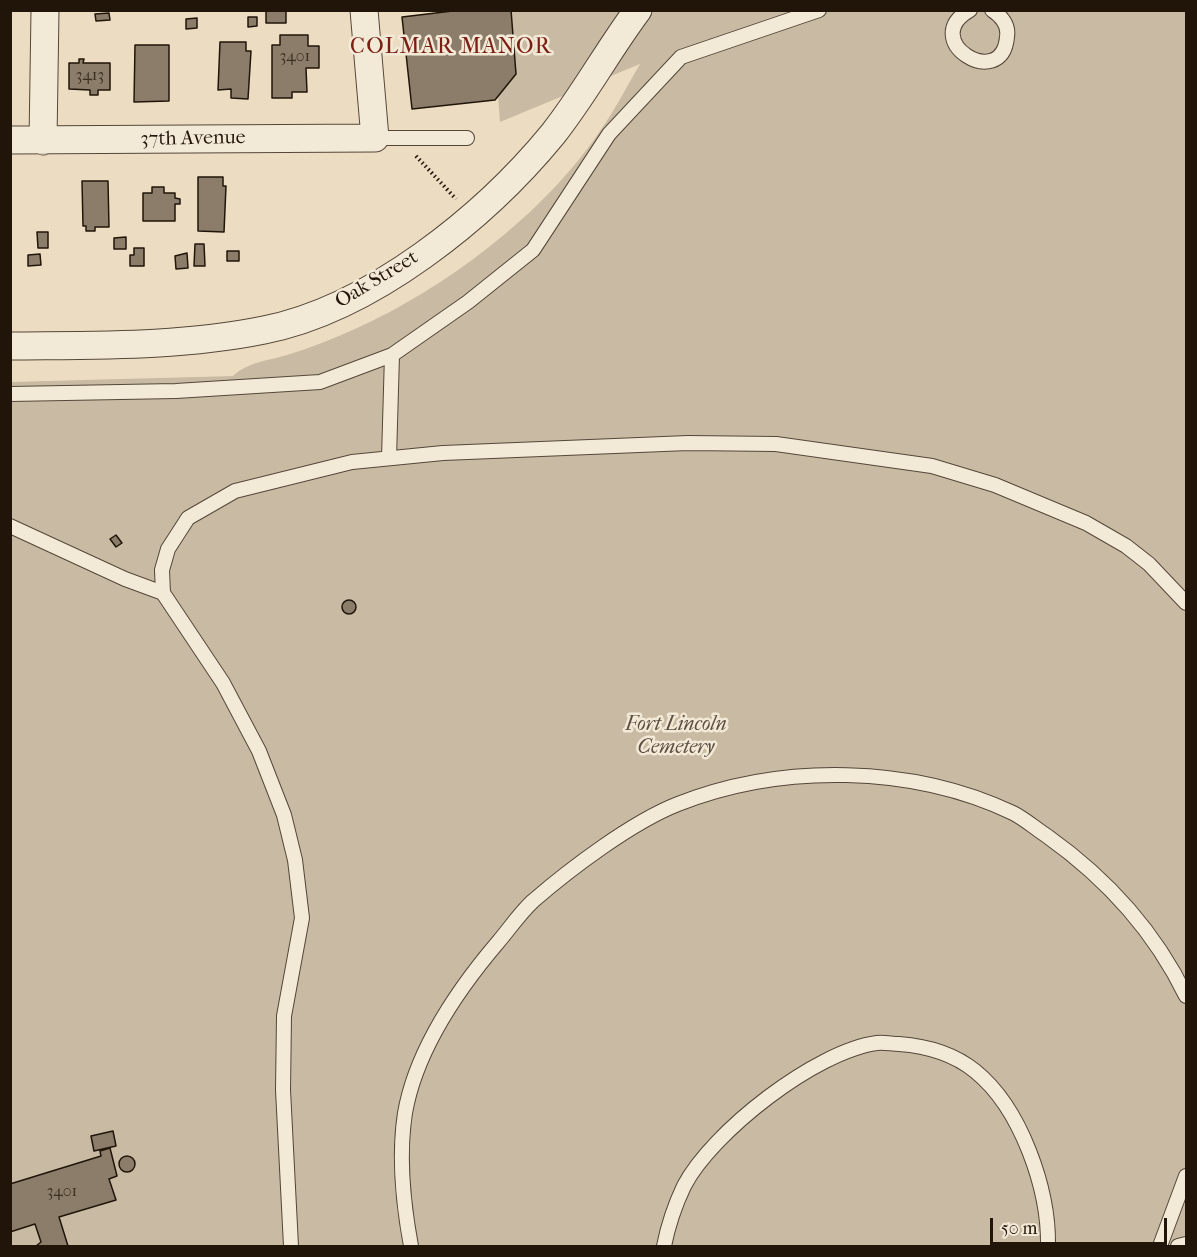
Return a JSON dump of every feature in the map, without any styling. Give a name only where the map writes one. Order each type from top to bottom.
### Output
[{"type":"street","points":[[43,141],[45,10]]},
{"type":"street","points":[[364,10],[375,138]]},
{"type":"street","name":"Oak Street","points":[[10,346],[158,343],[212,339],[267,330],[309,317],[353,298],[397,272],[444,238],[523,166],[576,103],[638,10]]},
{"type":"street","name":"37th Avenue","points":[[10,140],[375,138]]},
{"type":"lane","points":[[10,394],[176,391],[320,382],[392,356],[468,302],[533,250],[609,134],[681,57],[819,10]]},
{"type":"lane","points":[[965,12],[955,29],[957,46],[968,59],[985,62],[1000,54],[1008,38],[1004,21],[992,10]]},
{"type":"lane","points":[[375,138],[467,138]]},
{"type":"lane","points":[[389,458],[392,356]]},
{"type":"lane","points":[[291,1246],[283,1090],[284,1016],[302,918],[295,860],[284,815],[259,751],[223,683],[163,593],[162,570],[168,549],[188,518],[235,491],[352,462],[443,453],[776,444],[932,466],[995,485],[1086,523],[1126,546],[1149,564],[1186,603]]},
{"type":"lane","points":[[10,526],[125,579],[163,593]]},
{"type":"lane","points":[[411,1246],[405,1210],[402,1159],[406,1112],[421,1063],[441,1022],[481,961],[532,902],[615,840],[676,805],[728,788],[790,778],[850,776],[912,782],[971,796],[1016,814],[1083,862],[1134,913],[1171,964],[1186,996]]},
{"type":"lane","points":[[664,1246],[685,1185],[719,1142],[798,1075],[842,1053],[877,1043],[918,1046],[946,1054],[975,1071],[1005,1104],[1025,1141],[1039,1180],[1049,1231],[1048,1246]]},
{"type":"lane","points":[[1160,1246],[1186,1176]]},
{"type":"lane","points":[[1178,1246],[1186,1244]]},
{"type":"green space","name":"Fort Lincoln Cemetery","points":[[492,11],[1186,11],[1186,1246],[11,1246],[10,382],[233,376],[251,365],[321,343],[389,312],[458,270],[491,246],[551,191],[577,162],[616,106],[640,64],[500,122]]},
{"type":"building","points":[[266,10],[286,10],[286,23],[266,23]]},
{"type":"building","points":[[461,10],[511,10],[516,74],[495,100],[412,109],[402,17]]},
{"type":"building","points":[[109,13],[110,20],[96,21],[95,14]]},
{"type":"building","points":[[248,17],[257,17],[257,26],[248,27]]},
{"type":"building","points":[[197,18],[197,28],[186,29],[186,19]]},
{"type":"building","points":[[280,35],[308,35],[308,46],[319,46],[319,68],[306,68],[307,92],[292,92],[292,98],[272,98],[272,45],[280,45]]},
{"type":"building","points":[[220,42],[246,42],[246,51],[251,51],[248,99],[231,98],[231,89],[218,90]]},
{"type":"building","points":[[135,45],[169,45],[169,101],[134,102]]},
{"type":"building","points":[[79,59],[84,59],[83,63],[110,63],[110,90],[98,90],[98,95],[90,95],[90,90],[69,89],[69,63],[79,63]]},
{"type":"building","points":[[198,177],[223,177],[223,186],[226,186],[224,232],[198,231]]},
{"type":"building","points":[[82,181],[108,181],[109,227],[95,227],[95,231],[86,231],[86,226],[83,226]]},
{"type":"building","points":[[152,187],[164,187],[164,193],[175,193],[175,198],[180,199],[180,204],[175,204],[175,221],[143,221],[143,193],[152,193]]},
{"type":"building","points":[[37,232],[48,232],[48,248],[38,248]]},
{"type":"building","points":[[126,237],[126,249],[114,249],[114,238]]},
{"type":"building","points":[[195,244],[204,244],[205,266],[194,266]]},
{"type":"building","points":[[134,248],[144,248],[144,266],[130,266],[130,255],[134,255]]},
{"type":"building","points":[[227,251],[239,251],[239,261],[227,261]]},
{"type":"building","points":[[187,253],[188,268],[176,269],[175,256]]},
{"type":"building","points":[[40,254],[41,265],[28,266],[28,255]]},
{"type":"building","points":[[116,535],[122,543],[116,547],[110,539]]},
{"type":"building","points":[[349,600],[354,602],[356,607],[354,612],[349,614],[344,612],[342,607],[344,602]]},
{"type":"building","points":[[113,1131],[116,1146],[94,1151],[91,1136]]},
{"type":"building","points":[[110,1148],[117,1176],[109,1179],[116,1200],[59,1217],[68,1246],[36,1246],[41,1242],[35,1224],[10,1232],[10,1184],[101,1156],[100,1151]]},
{"type":"building","points":[[127,1156],[133,1158],[135,1164],[133,1170],[127,1172],[121,1170],[119,1164],[121,1158]]},
{"type":"district","name":"COLMAR MANOR","points":[[451,48]]}]
